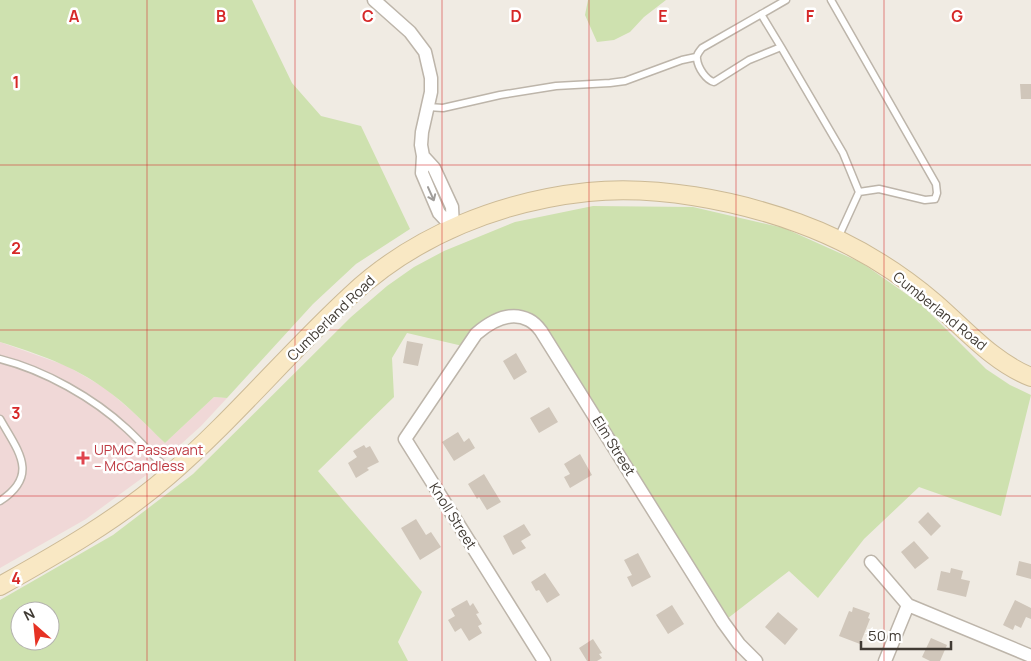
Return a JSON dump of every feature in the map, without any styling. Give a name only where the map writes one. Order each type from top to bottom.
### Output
[{"type":"street","points":[[374,0],[410,32],[425,52],[431,78],[431,92],[422,132],[421,146],[423,156],[434,168],[452,207],[453,228]]},
{"type":"street","name":"Cumberland Road","points":[[0,586],[91,534],[138,501],[171,474],[352,294],[399,257],[453,228],[500,210],[530,202],[591,192],[622,191],[668,193],[735,204],[768,212],[838,239],[866,254],[933,302],[1000,360],[1018,372],[1031,377]]},
{"type":"street","name":"Elm Street","points":[[450,373],[476,334],[484,327],[506,317],[530,320],[541,331],[723,622],[739,644],[756,661]]},
{"type":"street","name":"Knoll Street","points":[[450,373],[405,439],[544,661]]},
{"type":"street","points":[[872,562],[908,605],[1031,656]]},
{"type":"street","points":[[886,661],[908,605]]},
{"type":"lane","points":[[428,107],[443,108],[500,95],[556,86],[610,84],[625,81],[682,60],[696,57],[702,48],[786,0]]},
{"type":"lane","points":[[831,0],[936,184],[937,192],[935,199],[925,200],[879,189],[859,192]]},
{"type":"lane","points":[[761,14],[843,153],[859,192],[838,239]]},
{"type":"lane","points":[[696,57],[705,76],[714,82],[750,60],[781,47]]},
{"type":"lane","points":[[0,359],[39,372],[104,410],[127,429],[171,474]]},
{"type":"lane","points":[[0,419],[17,449],[23,468],[18,487],[0,501]]},
{"type":"shaded area","name":"UPMC Passavant – McCandless","points":[[0,342],[67,366],[105,388],[165,443],[214,397],[227,398],[201,426],[149,473],[86,519],[0,568]]},
{"type":"green space","points":[[0,0],[252,0],[292,83],[321,116],[361,126],[410,229],[356,264],[313,304],[227,398],[214,397],[165,443],[121,401],[81,373],[54,361],[0,342]]},
{"type":"green space","points":[[588,0],[666,0],[644,17],[630,32],[614,40],[597,42],[585,15]]},
{"type":"green space","points":[[593,206],[693,207],[784,228],[862,263],[922,305],[986,369],[1010,385],[1031,395],[1001,516],[919,487],[864,539],[818,598],[789,571],[723,622],[541,331],[506,317],[467,347],[407,333],[392,358],[394,397],[318,471],[422,592],[398,642],[408,661],[0,661],[0,600],[113,535],[193,474],[351,317],[387,286],[414,267],[444,251],[515,222]]},
{"type":"building","points":[[1020,84],[1031,84],[1031,99],[1021,99]]},
{"type":"building","points":[[407,341],[423,344],[418,366],[403,363]]},
{"type":"building","points":[[516,353],[527,372],[514,380],[503,361]]},
{"type":"building","points":[[549,407],[558,422],[539,433],[530,418]]},
{"type":"building","points":[[458,432],[464,442],[469,438],[475,448],[454,461],[442,442]]},
{"type":"building","points":[[364,445],[366,448],[370,446],[379,462],[367,468],[369,470],[356,478],[348,463],[357,457],[353,451]]},
{"type":"building","points":[[580,454],[592,475],[570,488],[564,477],[570,474],[564,464]]},
{"type":"building","points":[[484,474],[501,502],[487,510],[479,497],[477,499],[468,484]]},
{"type":"building","points":[[928,512],[941,526],[931,536],[918,522]]},
{"type":"building","points":[[416,519],[426,535],[431,532],[441,547],[420,560],[401,528]]},
{"type":"building","points":[[524,524],[531,535],[521,541],[526,548],[513,555],[503,536]]},
{"type":"building","points":[[914,541],[929,558],[915,569],[901,552]]},
{"type":"building","points":[[638,553],[651,577],[632,587],[627,577],[632,575],[624,560]]},
{"type":"building","points":[[1019,561],[1031,564],[1031,579],[1016,575]]},
{"type":"building","points":[[951,568],[963,571],[961,579],[970,581],[966,597],[937,590],[941,571],[950,573]]},
{"type":"building","points":[[545,573],[560,595],[547,603],[539,590],[536,591],[531,582]]},
{"type":"building","points":[[467,600],[470,606],[473,603],[479,613],[476,614],[482,624],[478,626],[482,633],[469,641],[461,628],[455,632],[448,620],[455,616],[451,609]]},
{"type":"building","points":[[1015,600],[1031,608],[1031,619],[1026,617],[1021,628],[1015,625],[1013,630],[1003,625]]},
{"type":"building","points":[[672,605],[684,624],[668,634],[656,615]]},
{"type":"building","points":[[853,607],[870,613],[868,618],[870,619],[860,644],[839,636],[849,611],[852,612]]},
{"type":"building","points":[[778,612],[798,629],[785,645],[765,627]]},
{"type":"building","points":[[931,638],[947,645],[940,661],[930,661],[922,657]]},
{"type":"building","points":[[593,639],[602,653],[599,654],[602,658],[597,661],[587,661],[579,648]]},
{"type":"place","name":"UPMC Passavant – McCandless","points":[[83,458]]}]
